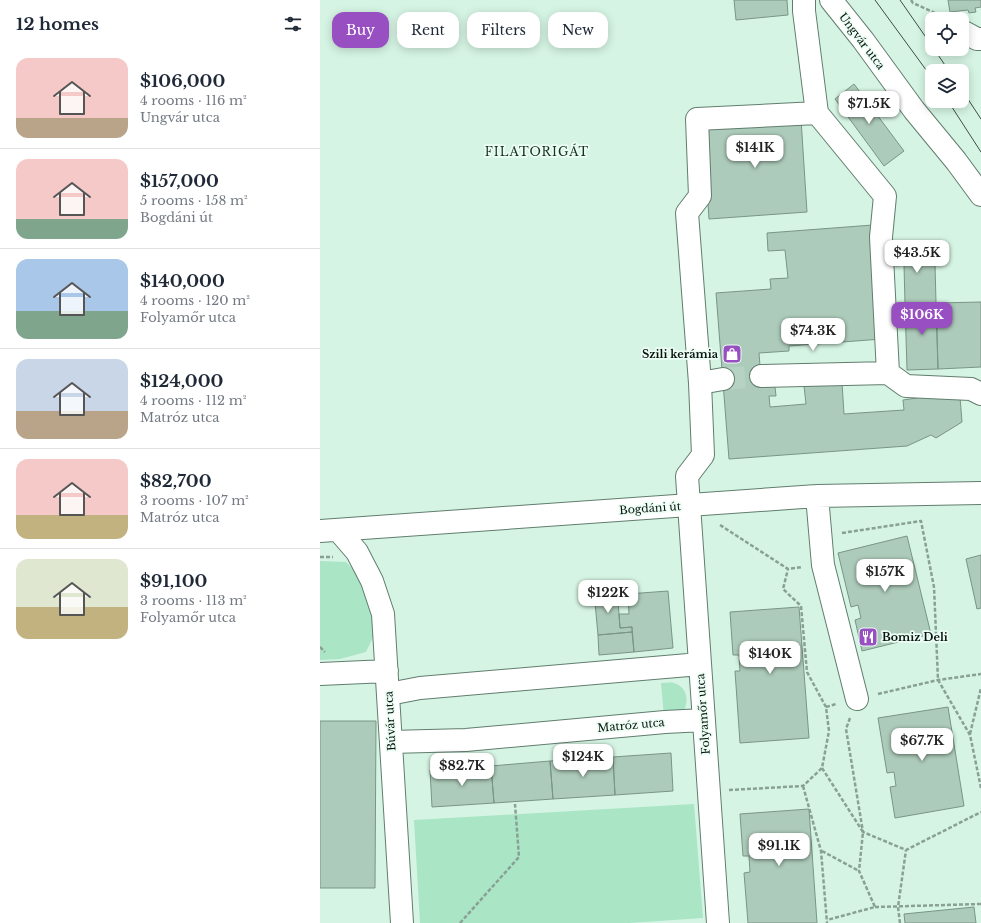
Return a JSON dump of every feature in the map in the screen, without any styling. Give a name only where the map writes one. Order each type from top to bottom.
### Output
[{"type":"street","points":[[804,0],[804,11],[818,113],[885,196],[881,237],[888,373]]},
{"type":"street","name":"Ungvár utca","points":[[831,0],[863,40],[914,110],[956,161],[981,195]]},
{"type":"street","points":[[969,35],[977,39],[981,39]]},
{"type":"street","name":"Folyamőr utca","points":[[718,923],[687,476],[703,455],[700,383],[687,213],[700,196],[697,119],[818,113]]},
{"type":"street","points":[[761,376],[888,373],[906,386],[971,389],[981,394]]},
{"type":"street","points":[[700,383],[723,379]]},
{"type":"street","name":"Bogdáni út","points":[[329,531],[817,496],[981,493]]},
{"type":"street","points":[[817,496],[823,565],[857,699]]},
{"type":"street","name":"Búvár utca","points":[[329,531],[356,552],[391,615],[387,671],[402,923]]},
{"type":"street","points":[[389,694],[420,688],[700,664]]},
{"type":"street","points":[[320,674],[387,671]]},
{"type":"street","name":"Matróz utca","points":[[391,742],[466,740],[665,722],[704,720]]},
{"type":"path","points":[[911,0],[913,3],[933,12]]},
{"type":"path","points":[[689,506],[788,569],[823,565]]},
{"type":"path","points":[[821,536],[921,521],[934,587],[938,680],[970,735],[981,788]]},
{"type":"path","points":[[709,791],[803,786],[822,768],[829,731],[826,706],[807,672],[801,606],[783,589],[788,569]]},
{"type":"path","points":[[875,907],[858,871],[863,832],[846,730],[857,699],[938,680],[981,674]]},
{"type":"path","points":[[970,735],[981,688]]},
{"type":"path","points":[[822,768],[863,832],[906,850],[981,812]]},
{"type":"path","points":[[803,786],[822,851],[827,922],[875,907],[981,904]]},
{"type":"path","points":[[460,923],[519,857],[515,804]]},
{"type":"path","points":[[900,923],[898,907],[906,850]]},
{"type":"path","points":[[822,851],[858,871]]},
{"type":"green space","points":[[320,561],[346,562],[356,572],[374,610],[375,633],[366,652],[340,659],[320,660]]},
{"type":"green space","points":[[661,683],[673,683],[682,688],[686,694],[686,706],[684,710],[664,717]]},
{"type":"green space","points":[[694,804],[703,918],[629,923],[420,923],[414,820]]},
{"type":"building","points":[[734,0],[787,0],[788,15],[736,20]]},
{"type":"building","points":[[948,0],[981,0],[981,7],[975,8],[976,12],[969,13],[968,10],[950,12]]},
{"type":"building","points":[[854,84],[904,151],[884,166],[835,99]]},
{"type":"building","points":[[801,119],[807,212],[709,219],[703,125]]},
{"type":"building","points":[[873,225],[882,339],[789,346],[789,351],[759,353],[761,379],[774,378],[776,396],[769,396],[770,407],[806,404],[804,386],[842,383],[844,414],[904,410],[903,400],[917,398],[917,392],[960,397],[962,422],[936,438],[931,435],[907,446],[729,459],[716,293],[771,289],[770,279],[788,278],[785,250],[768,251],[767,233]]},
{"type":"building","points":[[924,243],[925,265],[935,264],[936,303],[905,304],[904,265],[896,266],[896,244]]},
{"type":"building","points":[[981,302],[981,367],[938,369],[936,303]]},
{"type":"building","points":[[936,303],[938,369],[907,370],[905,304]]},
{"type":"building","points":[[907,536],[931,634],[862,651],[855,620],[861,618],[858,605],[851,607],[838,553]]},
{"type":"building","points":[[981,555],[981,608],[977,609],[966,559]]},
{"type":"building","points":[[611,590],[612,601],[618,601],[620,628],[632,627],[632,632],[598,635],[594,592]]},
{"type":"building","points":[[668,591],[673,648],[634,652],[632,627],[620,628],[619,614],[629,614],[628,594]]},
{"type":"building","points":[[799,607],[809,738],[740,743],[735,671],[740,671],[739,655],[733,655],[730,612]]},
{"type":"building","points":[[632,632],[634,652],[599,655],[598,635]]},
{"type":"building","points":[[948,707],[964,806],[895,818],[890,787],[896,786],[894,772],[887,773],[878,718]]},
{"type":"building","points":[[320,721],[376,721],[375,888],[320,888]]},
{"type":"building","points":[[671,753],[673,791],[615,795],[613,757]]},
{"type":"building","points":[[613,757],[615,795],[553,799],[550,761]]},
{"type":"building","points":[[550,761],[553,799],[494,803],[491,766]]},
{"type":"building","points":[[491,766],[494,803],[432,807],[430,770]]},
{"type":"building","points":[[809,809],[817,923],[748,923],[744,873],[750,872],[749,856],[743,856],[740,814]]},
{"type":"building","points":[[974,907],[976,923],[905,923],[904,914]]},
{"type":"tunnel","points":[[723,379],[761,376]]},
{"type":"tram line","points":[[875,0],[925,68]]},
{"type":"tram line","points":[[900,0],[925,36]]},
{"type":"tram line","points":[[939,56],[944,64]]},
{"type":"tram line","points":[[969,101],[981,119]]},
{"type":"tram line","points":[[953,108],[981,152]]},
{"type":"place","name":"Szili kerámia","points":[[732,354]]},
{"type":"place","name":"Bomiz Deli","points":[[868,637]]},
{"type":"district","name":"FILATORIGÁT","points":[[537,152]]}]
